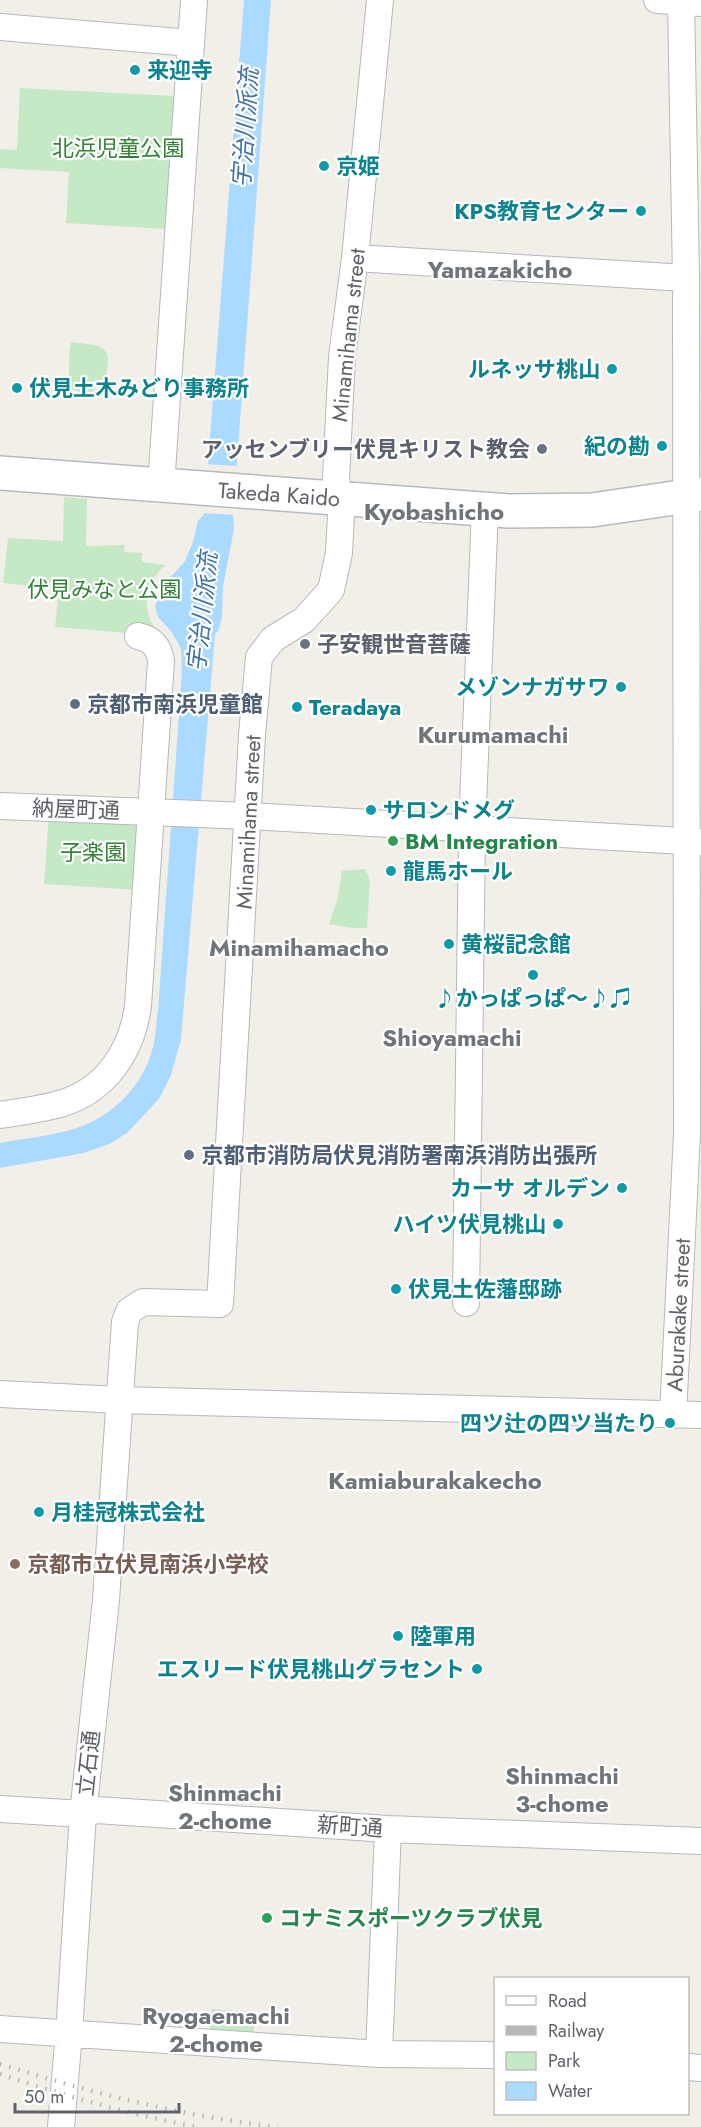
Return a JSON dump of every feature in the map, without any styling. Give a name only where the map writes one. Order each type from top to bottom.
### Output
[{"type":"main road","name":"Takeda Kaido","points":[[0,473],[533,512],[580,511],[693,495]]},
{"type":"street","points":[[168,486],[194,0]]},
{"type":"street","name":"Minamihama street","points":[[120,1400],[125,1322],[133,1307],[143,1302],[220,1304],[259,657],[273,639],[304,620],[331,590],[339,553],[341,515],[336,478],[342,357],[355,258],[380,0]]},
{"type":"street","name":"Aburakake street","points":[[680,1],[693,495],[687,632],[693,841],[694,1134],[674,1415],[701,1415]]},
{"type":"street","points":[[0,27],[191,43]]},
{"type":"street","points":[[355,258],[686,278]]},
{"type":"street","points":[[466,1303],[472,830],[485,509]]},
{"type":"street","points":[[1,1110],[52,1106],[82,1095],[106,1077],[118,1062],[128,1045],[134,1026],[138,1006],[155,812],[162,661],[156,646],[148,639],[138,636]]},
{"type":"street","name":"納屋町通","points":[[0,806],[248,816]]},
{"type":"street","points":[[248,816],[693,841]]},
{"type":"street","points":[[0,1394],[120,1400],[674,1415]]},
{"type":"street","name":"立石通","points":[[61,2127],[83,1814],[106,1600],[120,1400]]},
{"type":"street","name":"新町通","points":[[0,1809],[83,1814],[96,1810],[388,1828],[701,1841]]},
{"type":"street","points":[[379,2054],[388,1828]]},
{"type":"street","points":[[0,2029],[379,2054],[494,2055]]},
{"type":"green space","name":"北浜児童公園","points":[[20,88],[174,96],[167,229],[66,223],[69,172],[0,168],[0,149],[17,150]]},
{"type":"green space","points":[[71,342],[100,347],[107,355],[104,385],[96,388],[90,395],[69,388]]},
{"type":"green space","name":"伏見みなと公園","points":[[64,497],[87,499],[86,546],[125,545],[124,552],[142,553],[142,562],[165,565],[152,582],[147,600],[150,619],[162,636],[55,627],[59,589],[3,583],[8,538],[63,541]]},
{"type":"green space","name":"子楽園","points":[[49,814],[130,820],[142,830],[139,890],[44,884]]},
{"type":"green space","points":[[365,869],[370,880],[367,928],[329,924],[337,901],[342,871]]},
{"type":"green space","points":[[211,2009],[255,2012],[254,2032],[210,2029]]},
{"type":"water","name":"宇治川派流","points":[[244,0],[271,0],[233,516],[234,529],[223,586],[222,618],[215,634],[181,1039],[171,1075],[159,1099],[127,1133],[109,1144],[84,1153],[0,1168],[0,1143],[77,1128],[103,1116],[134,1086],[149,1061],[154,1043],[182,672],[181,648],[171,631],[158,617],[155,606],[161,588],[185,561],[198,521],[204,514]]},
{"type":"pier","points":[[205,464],[240,466],[236,515],[201,513]]},
{"type":"railway","points":[[0,2064],[69,2085],[172,2110],[278,2127]]},
{"type":"railway","points":[[0,2074],[98,2104],[198,2127]]},
{"type":"place","name":"来迎寺","points":[[135,70]]},
{"type":"place","name":"京姫","points":[[324,166]]},
{"type":"place","name":"KPS教育センター","points":[[641,211]]},
{"type":"place","name":"ルネッサ桃山","points":[[612,369]]},
{"type":"place","name":"伏見土木みどり事務所","points":[[17,388]]},
{"type":"place","name":"紀の勘","points":[[662,446]]},
{"type":"place","name":"アッセンブリー伏見キリスト教会","points":[[542,449]]},
{"type":"place","name":"子安観世音菩薩","points":[[305,644]]},
{"type":"place","name":"メゾンナガサワ","points":[[621,687]]},
{"type":"place","name":"京都市南浜児童館","points":[[75,704]]},
{"type":"place","name":"Teradaya","points":[[297,707]]},
{"type":"place","name":"サロンドメグ","points":[[371,810]]},
{"type":"place","name":"BM Integration","points":[[393,841]]},
{"type":"place","name":"龍馬ホール","points":[[391,871]]},
{"type":"place","name":"黄桜記念館","points":[[449,944]]},
{"type":"place","name":"♪かっぱっぱ〜♪♫","points":[[533,975]]},
{"type":"place","name":"京都市消防局伏見消防署南浜消防出張所","points":[[189,1155]]},
{"type":"place","name":"カーサ オルデン","points":[[622,1188]]},
{"type":"place","name":"ハイツ伏見桃山","points":[[558,1224]]},
{"type":"place","name":"伏見土佐藩邸跡","points":[[396,1289]]},
{"type":"place","name":"四ツ辻の四ツ当たり","points":[[670,1423]]},
{"type":"place","name":"月桂冠株式会社","points":[[39,1512]]},
{"type":"place","name":"京都市立伏見南浜小学校","points":[[15,1564]]},
{"type":"place","name":"陸軍用","points":[[398,1636]]},
{"type":"place","name":"エスリード伏見桃山グラセント","points":[[477,1669]]},
{"type":"place","name":"コナミスポーツクラブ伏見","points":[[267,1918]]},
{"type":"district","name":"Yamazakicho","points":[[500,269]]},
{"type":"district","name":"Kyobashicho","points":[[434,511]]},
{"type":"district","name":"Kurumamachi","points":[[493,734]]},
{"type":"district","name":"Minamihamacho","points":[[299,947]]},
{"type":"district","name":"Shioyamachi","points":[[452,1037]]},
{"type":"district","name":"Kamiaburakakecho","points":[[435,1480]]},
{"type":"district","name":"Shinmachi 3-chome","points":[[562,1789]]},
{"type":"district","name":"Shinmachi 2-chome","points":[[225,1806]]},
{"type":"district","name":"Ryogaemachi 2-chome","points":[[216,2029]]}]
